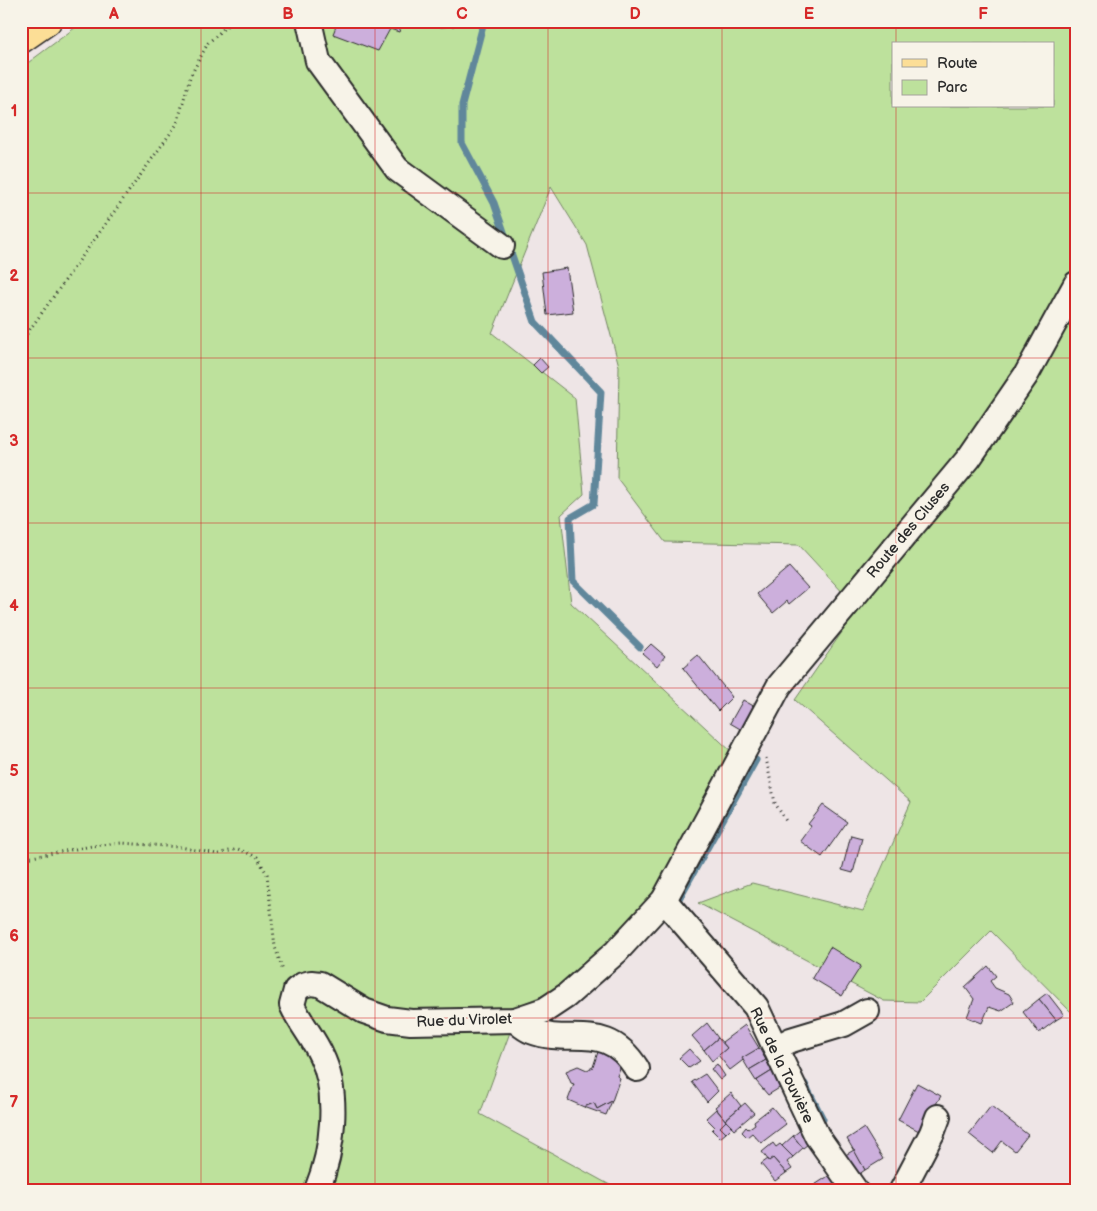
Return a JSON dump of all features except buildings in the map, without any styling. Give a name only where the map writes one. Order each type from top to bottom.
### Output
[{"type":"main road","points":[[21,39],[47,21]]},
{"type":"street","points":[[309,21],[318,61],[396,169],[502,246]]},
{"type":"street","name":"Route des Cluses","points":[[735,772],[779,686],[969,458],[1026,375],[1075,290]]},
{"type":"street","name":"Rue du Virolet","points":[[296,990],[303,985],[320,984],[364,1011],[386,1018],[411,1022],[515,1020],[545,1010],[566,996],[616,952],[664,900],[735,772]]},
{"type":"street","name":"Rue de la Touvière","points":[[664,900],[756,1007],[817,1136],[855,1190]]},
{"type":"street","points":[[296,990],[292,1005],[322,1056],[330,1080],[334,1105],[324,1174],[317,1190]]},
{"type":"street","points":[[775,1048],[791,1040],[844,1024],[867,1011]]},
{"type":"street","points":[[515,1020],[529,1031],[541,1034],[591,1037],[606,1041],[620,1048],[637,1068]]},
{"type":"street","points":[[902,1190],[932,1133],[938,1117]]},
{"type":"path","points":[[21,342],[177,124],[190,77],[208,43],[232,21]]},
{"type":"path","points":[[751,739],[764,752],[770,768],[775,803],[786,821]]},
{"type":"path","points":[[21,859],[92,846],[121,843],[180,847],[218,854],[238,849],[257,857],[267,874],[275,947],[284,973],[296,990]]},
{"type":"green space","points":[[84,21],[1076,21],[1076,1017],[991,931],[920,1002],[884,1001],[698,903],[752,883],[863,911],[911,802],[795,700],[858,609],[799,545],[665,542],[617,478],[619,366],[587,245],[551,187],[492,333],[575,398],[584,494],[561,515],[571,603],[733,753],[648,904],[574,982],[520,1005],[480,1114],[619,1190],[21,1190],[21,68]]},
{"type":"waterway","points":[[484,21],[462,105],[462,143],[494,203],[535,322],[601,392],[594,504],[570,518],[573,581],[640,647]]},
{"type":"waterway","points":[[678,906],[676,904],[756,760]]},
{"type":"waterway","points":[[805,1084],[823,1119]]}]
